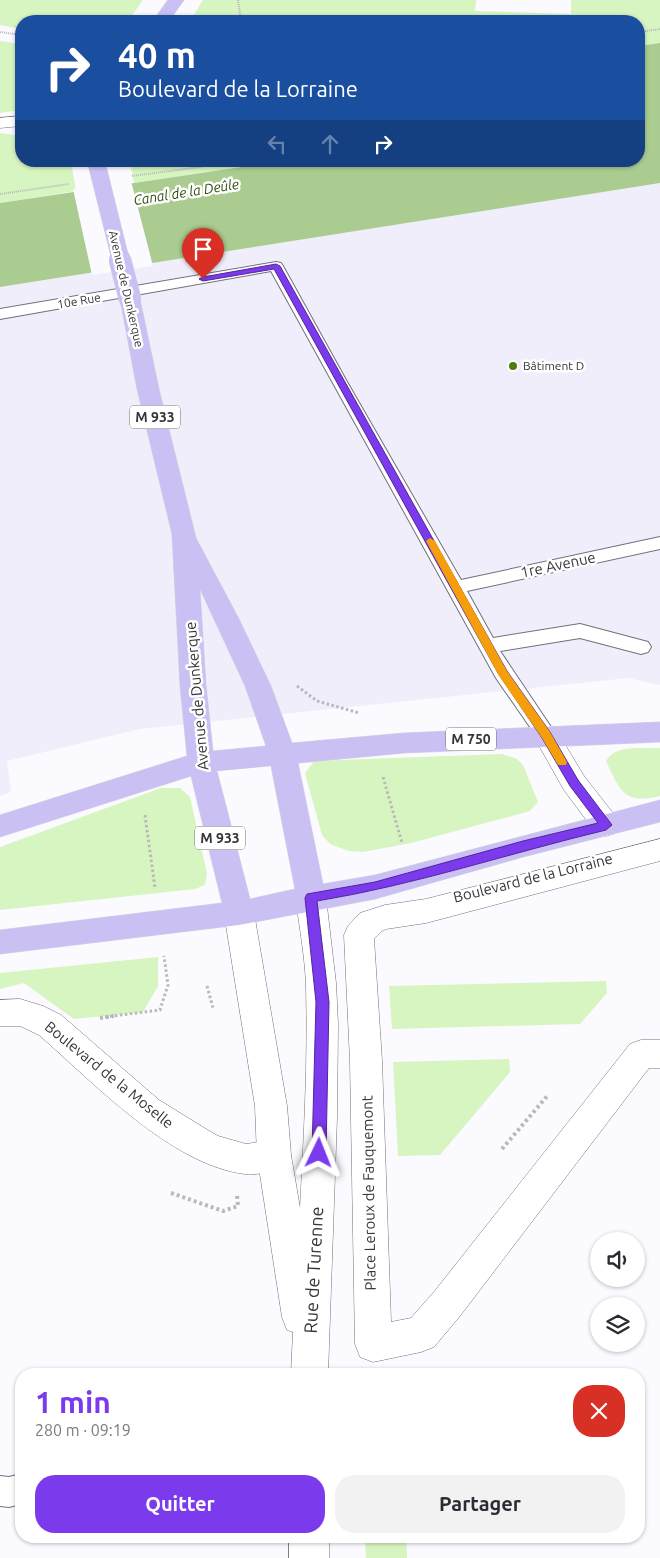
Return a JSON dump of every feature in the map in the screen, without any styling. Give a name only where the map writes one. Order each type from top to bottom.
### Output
[{"type":"main road","points":[[165,15],[176,0]]},
{"type":"main road","name":"Avenue de Dunkerque","points":[[97,167],[130,299],[148,389],[184,534],[194,690],[201,762],[239,913]]},
{"type":"main road","name":"Avenue de Dunkerque","points":[[184,534],[258,686],[283,755]]},
{"type":"main road","name":"M 750","points":[[0,826],[201,762],[404,743],[546,735],[660,732]]},
{"type":"main road","name":"M 933","points":[[283,755],[311,898]]},
{"type":"main road","points":[[0,942],[239,913],[385,884],[660,811]]},
{"type":"street","points":[[0,123],[15,122]]},
{"type":"street","points":[[546,735],[574,783],[606,825]]},
{"type":"street","name":"Boulevard de la Lorraine","points":[[406,910],[660,846]]},
{"type":"street","name":"Place Leroux de Fauquemont","points":[[660,850],[426,911],[386,916],[371,922],[359,935],[366,1061],[373,1344],[420,1334],[453,1296],[641,1054],[660,1054]]},
{"type":"street","name":"Rue de Turenne","points":[[309,1368],[321,1117],[322,1024],[321,983],[311,898]]},
{"type":"street","name":"Rue de Turenne","points":[[239,913],[271,1106],[274,1155],[308,1368]]},
{"type":"street","name":"Boulevard de la Moselle","points":[[0,1013],[15,1010],[32,1014],[50,1025],[148,1110],[211,1149],[246,1159],[274,1155]]},
{"type":"street","points":[[309,1543],[309,1558]]},
{"type":"lane","name":"10e Rue","points":[[0,314],[276,266],[338,380],[456,587]]},
{"type":"lane","name":"1re Avenue","points":[[456,587],[660,543]]},
{"type":"lane","points":[[456,587],[503,673],[546,735]]},
{"type":"lane","points":[[487,646],[580,631],[641,647]]},
{"type":"lane","points":[[0,1491],[15,1490]]},
{"type":"path","points":[[238,0],[241,15]]},
{"type":"path","points":[[645,31],[660,29]]},
{"type":"path","points":[[0,32],[15,34]]},
{"type":"path","points":[[207,986],[214,1011]]},
{"type":"path","points":[[50,1025],[160,1010]]},
{"type":"path","points":[[502,1149],[548,1095]]},
{"type":"path","points":[[171,1193],[223,1212],[238,1206],[234,1156]]},
{"type":"shaded area","points":[[0,0],[143,0],[132,15],[15,15],[15,28],[0,25]]},
{"type":"shaded area","points":[[203,0],[476,0],[475,11],[571,14],[571,0],[660,0],[660,43],[645,45],[645,15],[194,15]]},
{"type":"shaded area","points":[[0,41],[15,43],[15,111],[0,113]]},
{"type":"shaded area","points":[[0,133],[15,135],[15,167],[72,167],[76,191],[0,203]]},
{"type":"shaded area","points":[[131,167],[241,167],[134,183]]},
{"type":"shaded area","points":[[660,183],[660,685],[628,678],[140,729],[7,761],[11,792],[0,796],[0,287]]},
{"type":"shaded area","points":[[630,748],[660,748],[660,796],[638,798],[630,797],[624,793],[606,761],[610,756]]},
{"type":"shaded area","points":[[502,754],[517,759],[523,765],[538,802],[530,811],[411,843],[363,852],[349,851],[330,844],[322,835],[305,773],[314,761]]},
{"type":"shaded area","points":[[161,788],[180,788],[190,797],[207,874],[205,885],[195,889],[0,910],[0,847]]},
{"type":"shaded area","points":[[158,957],[158,986],[143,1012],[74,1019],[24,983],[0,989],[0,973]]},
{"type":"shaded area","points":[[606,981],[607,993],[580,1024],[392,1029],[389,986]]},
{"type":"shaded area","points":[[509,1059],[510,1072],[440,1155],[398,1156],[393,1062]]},
{"type":"shaded area","points":[[365,1543],[406,1543],[407,1558],[366,1558]]},
{"type":"water","name":"Canal de la Deûle","points":[[660,43],[660,183],[0,287],[0,203],[241,167],[645,167],[645,45]]},
{"type":"pier","points":[[131,181],[153,266],[92,275],[73,189]]},
{"type":"slow traffic","points":[[430,541],[503,673],[546,735],[562,762]]},
{"type":"place","name":"Bâtiment D","points":[[513,366]]},
{"type":"route","points":[[203,279],[276,266],[338,380],[456,587],[487,646],[503,673],[546,735],[574,783],[606,825],[375,887],[311,898],[322,1002],[319,1153]]}]
